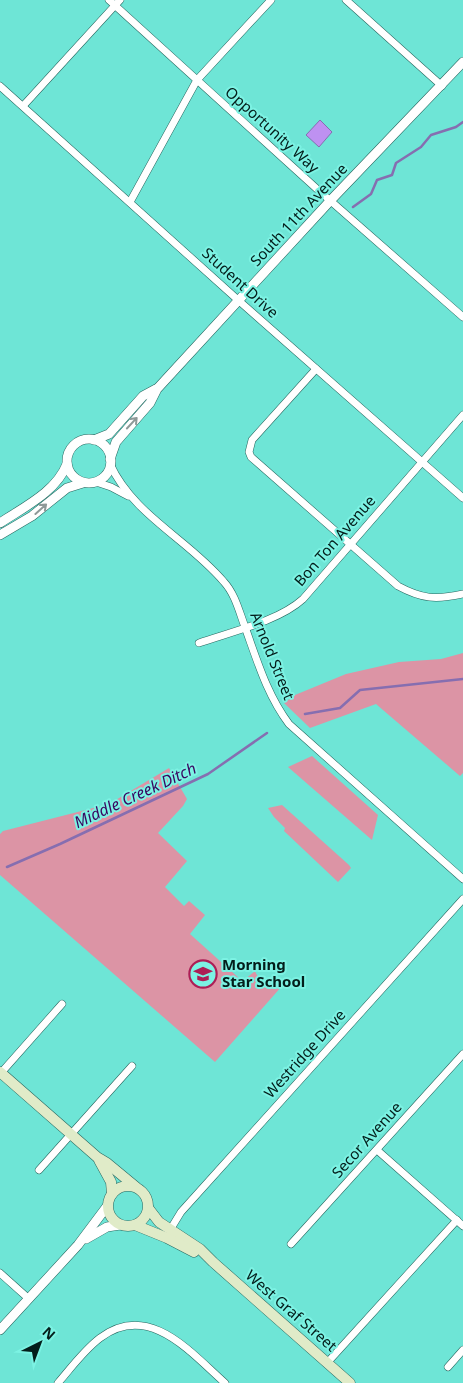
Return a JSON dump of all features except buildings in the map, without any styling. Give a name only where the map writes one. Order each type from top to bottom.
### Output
[{"type":"main road","points":[[0,1073],[97,1157],[144,1193],[149,1209],[144,1219],[135,1225],[120,1225],[110,1214],[111,1182],[97,1157]]},
{"type":"main road","points":[[110,1200],[120,1188],[136,1187]]},
{"type":"main road","name":"West Graf Street","points":[[149,1209],[155,1218],[170,1230],[200,1249],[212,1262],[350,1383]]},
{"type":"main road","name":"West Graf Street","points":[[135,1225],[167,1238],[212,1262]]},
{"type":"street","name":"Opportunity Way","points":[[109,0],[118,3],[197,80],[463,318]]},
{"type":"street","points":[[130,202],[197,80],[271,0]]},
{"type":"street","points":[[346,0],[442,86]]},
{"type":"street","points":[[23,106],[118,3]]},
{"type":"street","name":"South 11th Avenue","points":[[94,440],[109,434],[143,396],[156,389],[330,201],[463,62]]},
{"type":"street","name":"Student Drive","points":[[0,86],[238,300],[463,498]]},
{"type":"street","points":[[316,369],[252,440],[249,452],[251,457],[398,586],[421,597],[445,598],[463,594]]},
{"type":"street","name":"South 11th Avenue","points":[[110,462],[116,442],[150,404],[156,389]]},
{"type":"street","name":"Bon Ton Avenue","points":[[199,643],[294,608],[463,415]]},
{"type":"street","points":[[0,523],[52,488],[63,474],[68,454],[76,444],[85,440],[94,440],[103,445],[109,454],[110,462],[106,475],[96,482],[67,488],[32,516],[0,535]]},
{"type":"street","name":"Arnold Street","points":[[110,462],[118,480],[131,498],[224,582],[231,592],[272,700],[288,724],[463,879]]},
{"type":"street","points":[[67,464],[74,478],[84,483]]},
{"type":"street","name":"Arnold Street","points":[[96,482],[111,487],[131,498]]},
{"type":"street","name":"Westridge Drive","points":[[170,1230],[181,1212],[463,899]]},
{"type":"street","points":[[0,1073],[62,1004]]},
{"type":"street","name":"Secor Avenue","points":[[290,1244],[463,1054]]},
{"type":"street","points":[[39,1170],[132,1066]]},
{"type":"street","points":[[327,1363],[460,1223],[376,1150]]},
{"type":"street","points":[[0,1330],[78,1246],[110,1200]]},
{"type":"street","points":[[78,1246],[100,1230],[113,1225],[120,1225]]},
{"type":"street","points":[[0,1274],[29,1299]]},
{"type":"street","points":[[58,1383],[100,1337],[110,1331],[131,1325],[153,1327],[165,1332],[225,1383]]},
{"type":"street","points":[[448,1367],[463,1350]]},
{"type":"shaded area","points":[[320,120],[332,132],[319,147],[306,135]]},
{"type":"shaded area","points":[[463,653],[463,773],[460,776],[376,704],[310,728],[284,703],[295,695],[346,674],[399,662],[441,659]]},
{"type":"shaded area","points":[[312,756],[378,815],[372,840],[288,767]]},
{"type":"shaded area","points":[[169,768],[187,799],[158,833],[187,861],[165,887],[184,906],[189,901],[205,915],[190,934],[240,979],[244,980],[255,971],[260,978],[282,986],[215,1062],[0,875],[0,834],[3,831],[109,804]]},
{"type":"shaded area","points":[[282,805],[349,865],[351,868],[338,882],[284,831],[285,828],[268,808]]},
{"type":"waterway","points":[[353,207],[371,194],[377,180],[392,175],[396,163],[421,147],[431,135],[456,127],[463,122]]},
{"type":"waterway","name":"Middle Creek Ditch","points":[[305,714],[340,708],[360,690],[463,679]]},
{"type":"waterway","name":"Middle Creek Ditch","points":[[7,867],[208,774],[267,733]]},
{"type":"place","name":"Morning Star School","points":[[203,974]]}]
